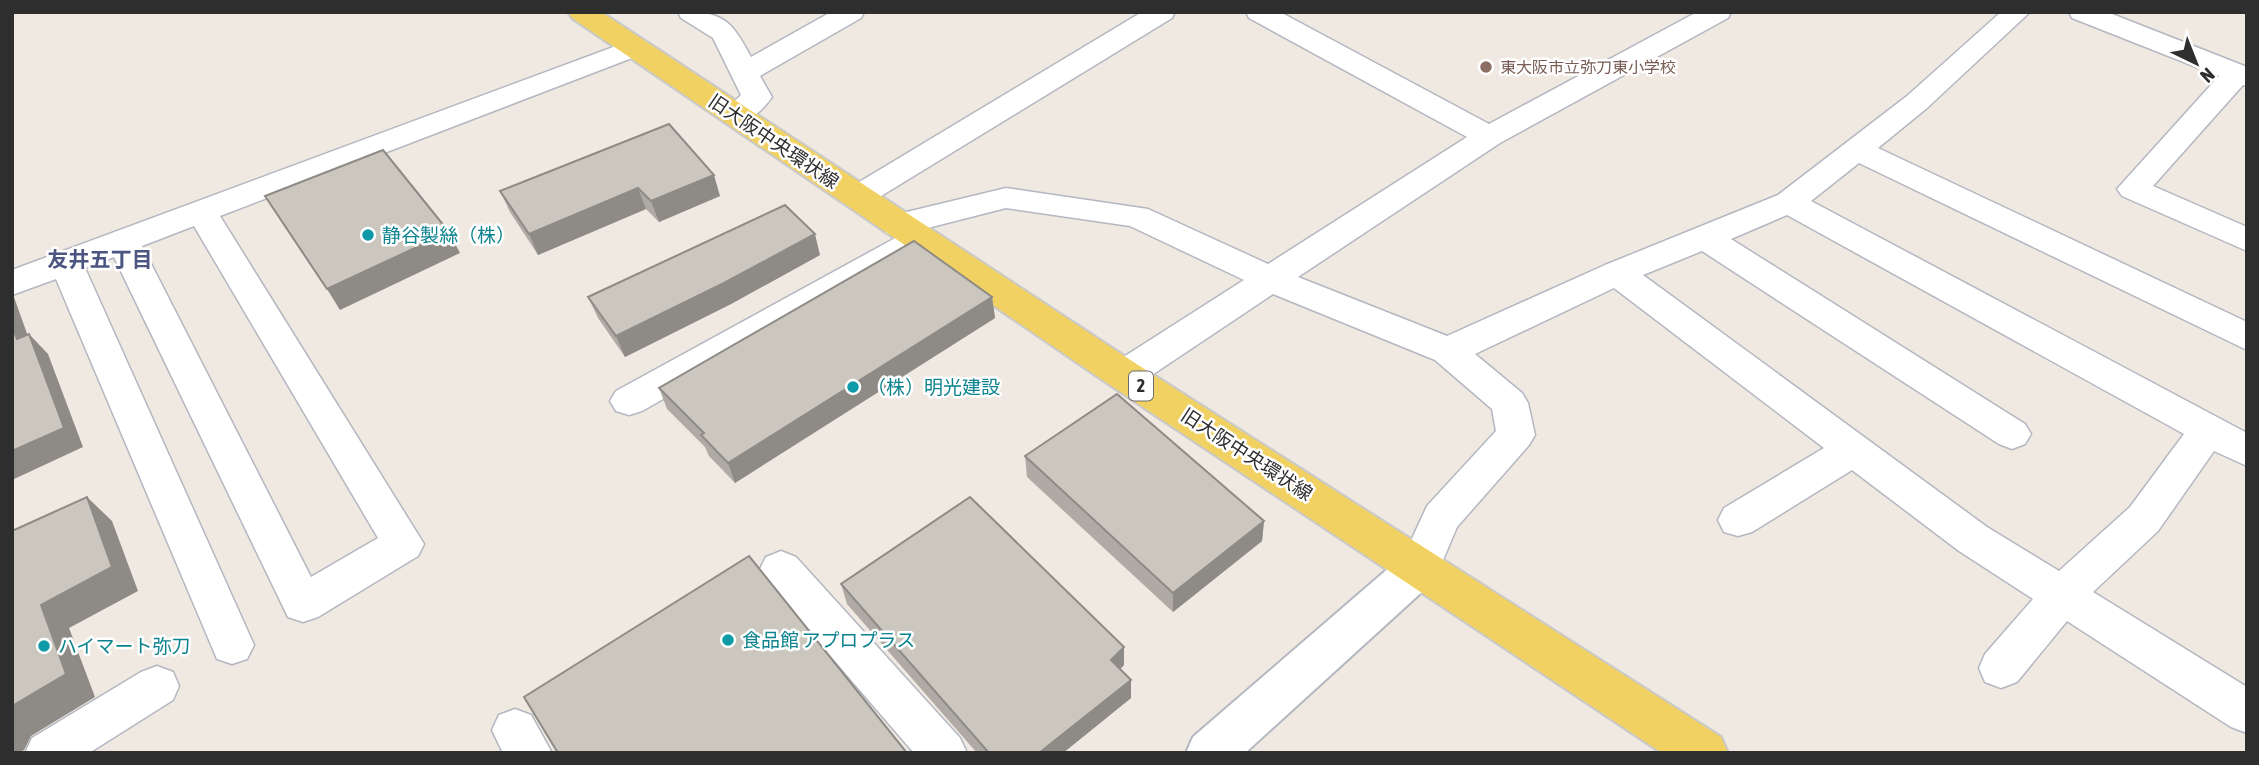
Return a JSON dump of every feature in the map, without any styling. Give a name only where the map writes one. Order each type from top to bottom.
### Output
[{"type":"main road","name":"旧大阪中央環状線","points":[[582,12],[1124,375],[1704,753]]},
{"type":"street","points":[[691,12],[724,33],[757,97],[736,115]]},
{"type":"street","points":[[744,73],[851,12]]},
{"type":"street","points":[[857,197],[1162,12]]},
{"type":"street","points":[[1259,12],[1489,136]]},
{"type":"street","points":[[1124,375],[1489,136],[1718,12]]},
{"type":"street","points":[[1448,351],[1617,274],[1789,202],[1917,102],[2017,12]]},
{"type":"street","points":[[2082,12],[2243,75],[2133,189],[2247,240]]},
{"type":"street","points":[[12,283],[635,47]]},
{"type":"street","points":[[1856,149],[2247,337]]},
{"type":"street","points":[[629,401],[908,232],[1006,198],[1138,216],[1270,279],[1448,351],[1509,402],[1516,435],[1441,518],[1420,566],[1210,753]]},
{"type":"street","points":[[1789,202],[2247,451]]},
{"type":"street","points":[[123,241],[303,604],[402,544],[201,211]]},
{"type":"street","points":[[1704,237],[2012,434]]},
{"type":"street","points":[[65,262],[232,645]]},
{"type":"street","points":[[1617,274],[1973,539],[2247,712]]},
{"type":"street","points":[[2001,667],[2063,594],[2144,519],[2208,430]]},
{"type":"street","points":[[1738,520],[1853,450]]},
{"type":"street","points":[[781,569],[944,753]]},
{"type":"street","points":[[48,753],[157,686]]},
{"type":"building","points":[[669,124],[714,175],[651,201],[638,188],[529,234],[500,191]]},
{"type":"building","name":"静谷製絲（株）","points":[[383,150],[449,232],[327,289],[265,196]]},
{"type":"building","points":[[785,205],[815,234],[616,336],[588,297]]},
{"type":"building","points":[[914,241],[992,297],[728,463],[701,435],[704,433],[659,388]]},
{"type":"building","points":[[12,326],[17,339],[29,334],[64,428],[12,451]]},
{"type":"building","points":[[1117,394],[1264,521],[1173,593],[1025,456]]},
{"type":"building","points":[[87,497],[112,567],[41,605],[66,674],[12,706],[12,531]]},
{"type":"building","points":[[970,497],[1124,647],[1111,660],[1131,680],[1039,753],[989,753],[841,584]]},
{"type":"building","name":"食品館 アプロプラス","points":[[749,556],[907,753],[558,753],[524,697]]},
{"type":"place","name":"東大阪市立弥刀東小学校","points":[[1486,67]]},
{"type":"place","name":"静谷製絲（株）","points":[[368,235]]},
{"type":"place","name":"（株）明光建設","points":[[853,387]]},
{"type":"place","name":"食品館 アプロプラス","points":[[728,640]]},
{"type":"place","name":"ハイマート弥刀","points":[[44,646]]},
{"type":"district","name":"友井五丁目","points":[[100,260]]}]
